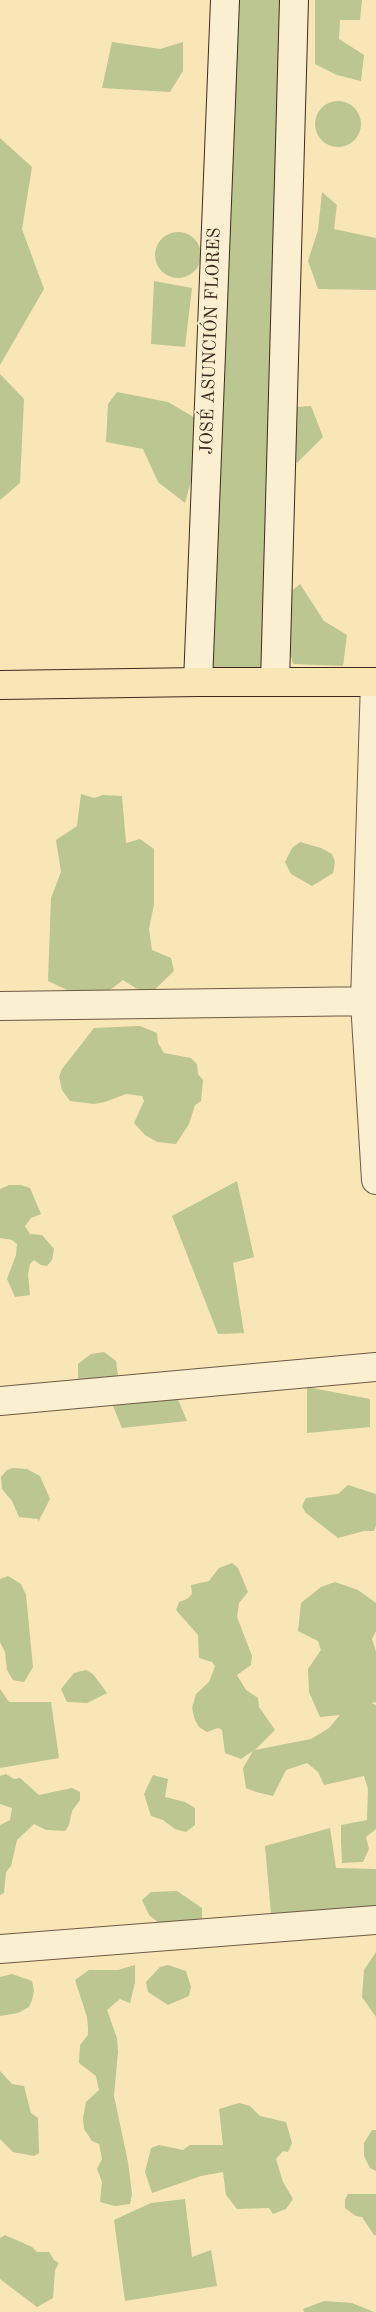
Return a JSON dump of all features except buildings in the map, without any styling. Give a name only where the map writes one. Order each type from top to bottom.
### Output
[{"type":"main road","points":[[0,685],[376,682]]},
{"type":"street","name":"JOSÉ ASUNCIÓN FLORES","points":[[198,682],[225,0]]},
{"type":"street","points":[[275,682],[294,0]]},
{"type":"street","points":[[376,682],[370,1001],[376,1180]]},
{"type":"street","points":[[0,1006],[370,1001]]},
{"type":"street","points":[[0,1401],[376,1367]]},
{"type":"street","points":[[0,1949],[376,1920]]},
{"type":"green space","points":[[224,0],[282,0],[275,682],[198,682]]},
{"type":"green space","points":[[315,0],[362,0],[360,20],[340,20],[339,39],[364,55],[361,81],[337,75],[315,64]]},
{"type":"green space","points":[[112,42],[160,49],[183,42],[183,71],[170,92],[102,88]]},
{"type":"green space","points":[[338,101],[351,105],[357,111],[361,124],[357,137],[351,143],[338,147],[325,143],[319,137],[315,124],[319,111],[325,105]]},
{"type":"green space","points":[[0,138],[32,167],[22,229],[44,289],[0,365]]},
{"type":"green space","points":[[322,192],[337,205],[334,229],[376,238],[376,290],[318,289],[308,261],[318,230]]},
{"type":"green space","points":[[178,232],[191,236],[197,242],[201,255],[197,268],[191,274],[178,278],[165,274],[159,268],[155,255],[159,242],[165,236]]},
{"type":"green space","points":[[154,281],[192,288],[185,347],[151,344]]},
{"type":"green space","points":[[0,374],[24,399],[20,483],[0,500]]},
{"type":"green space","points":[[117,392],[168,402],[197,419],[198,456],[185,503],[158,482],[143,449],[106,442],[108,404]]},
{"type":"green space","points":[[311,406],[323,437],[297,463],[282,435],[282,408]]},
{"type":"green space","points":[[300,584],[324,621],[347,635],[343,666],[293,664],[277,603]]},
{"type":"green space","points":[[81,794],[94,798],[103,795],[122,796],[126,843],[140,839],[154,849],[154,904],[149,929],[152,950],[171,958],[174,971],[148,996],[123,980],[102,996],[80,996],[48,981],[51,898],[61,872],[56,840],[77,826]]},
{"type":"green space","points":[[300,842],[321,848],[332,854],[335,862],[333,873],[312,886],[291,874],[285,862],[292,848]]},
{"type":"green space","points":[[140,1026],[157,1033],[158,1043],[164,1053],[191,1058],[197,1064],[198,1074],[203,1080],[201,1101],[195,1105],[189,1124],[176,1144],[157,1142],[145,1135],[134,1123],[144,1101],[142,1096],[126,1094],[94,1104],[70,1101],[62,1090],[59,1077],[62,1069],[94,1028]]},
{"type":"green space","points":[[237,1181],[254,1257],[233,1263],[244,1333],[218,1334],[172,1216]]},
{"type":"green space","points":[[9,1185],[21,1185],[30,1188],[41,1214],[31,1218],[25,1226],[30,1234],[42,1235],[54,1249],[52,1260],[47,1266],[41,1265],[34,1260],[30,1264],[28,1274],[30,1295],[15,1297],[7,1279],[16,1255],[17,1244],[12,1240],[0,1238],[0,1189]]},
{"type":"green space","points":[[104,1352],[116,1361],[118,1376],[110,1383],[81,1385],[78,1377],[78,1364],[91,1354]]},
{"type":"green space","points":[[172,1385],[187,1421],[122,1428],[107,1391]]},
{"type":"green space","points":[[307,1387],[370,1399],[370,1427],[307,1433]]},
{"type":"green space","points":[[13,1468],[27,1469],[40,1476],[50,1499],[38,1522],[38,1519],[19,1517],[12,1501],[2,1489],[1,1477],[7,1470]]},
{"type":"green space","points":[[348,1485],[376,1494],[376,1525],[374,1531],[364,1531],[338,1538],[306,1513],[302,1506],[306,1498],[338,1494]]},
{"type":"green space","points":[[232,1563],[238,1568],[248,1592],[239,1603],[237,1617],[252,1656],[251,1665],[237,1675],[246,1690],[258,1698],[259,1707],[275,1730],[255,1750],[311,1739],[329,1728],[340,1715],[320,1717],[309,1692],[308,1669],[321,1650],[318,1641],[298,1631],[301,1603],[321,1587],[335,1582],[358,1590],[376,1603],[376,1631],[372,1639],[376,1652],[376,1702],[371,1703],[376,1705],[376,1829],[366,1837],[369,1849],[363,1862],[342,1863],[341,1825],[367,1820],[368,1789],[364,1776],[324,1785],[318,1772],[307,1763],[286,1770],[273,1796],[256,1792],[246,1788],[243,1768],[253,1751],[241,1759],[225,1753],[222,1730],[218,1728],[207,1732],[199,1727],[195,1720],[192,1708],[196,1694],[209,1682],[215,1666],[212,1662],[199,1658],[198,1635],[176,1610],[179,1602],[187,1599],[192,1594],[191,1585],[209,1581],[219,1568]]},
{"type":"green space","points":[[8,1576],[21,1584],[26,1595],[33,1667],[24,1682],[13,1680],[7,1670],[5,1652],[0,1642],[0,1579]]},
{"type":"green space","points":[[86,1670],[93,1674],[107,1693],[87,1703],[67,1702],[61,1689],[74,1673]]},
{"type":"green space","points":[[0,1689],[9,1702],[51,1702],[59,1758],[0,1768]]},
{"type":"green space","points":[[6,1774],[14,1779],[20,1778],[39,1795],[72,1788],[80,1792],[80,1800],[72,1811],[69,1825],[65,1831],[46,1830],[34,1824],[17,1840],[11,1866],[6,1872],[4,1893],[0,1895],[0,1825],[10,1820],[12,1808],[0,1804],[0,1776]]},
{"type":"green space","points":[[153,1775],[168,1779],[165,1797],[185,1802],[195,1808],[195,1825],[186,1832],[175,1829],[163,1820],[151,1816],[144,1794]]},
{"type":"green space","points":[[330,1828],[336,1868],[376,1869],[376,1907],[271,1913],[265,1846]]},
{"type":"green space","points":[[177,1891],[202,1908],[202,1920],[164,1927],[149,1915],[142,1900],[151,1892]]},
{"type":"green space","points":[[376,1952],[376,2017],[362,1997],[364,1970]]},
{"type":"green space","points":[[135,1965],[135,1983],[130,2003],[120,1999],[107,2010],[117,2038],[118,2052],[114,2096],[128,2162],[132,2194],[130,2204],[115,2206],[100,2202],[102,2182],[97,2169],[102,2159],[99,2144],[92,2141],[84,2129],[83,2118],[86,2102],[99,2090],[96,2076],[79,2063],[80,2045],[88,2035],[88,2027],[87,2017],[75,1980],[89,1970],[118,1970]]},
{"type":"green space","points":[[168,1965],[186,1971],[191,1987],[189,1996],[168,2005],[148,1992],[146,1982],[160,1967]]},
{"type":"green space","points":[[12,1974],[32,1981],[34,1991],[32,2000],[29,2007],[18,2013],[0,2016],[0,1977]]},
{"type":"green space","points":[[0,2071],[12,2084],[24,2086],[31,2113],[38,2118],[39,2153],[34,2156],[13,2152],[0,2139]]},
{"type":"green space","points":[[239,2103],[250,2106],[260,2116],[286,2122],[292,2143],[288,2152],[283,2151],[276,2159],[283,2182],[293,2199],[286,2209],[273,2214],[269,2208],[237,2209],[226,2195],[223,2172],[201,2176],[152,2193],[145,2172],[151,2148],[159,2145],[183,2150],[190,2145],[223,2145],[219,2109]]},
{"type":"green space","points":[[372,2130],[376,2130],[376,2171],[370,2168],[364,2156],[364,2143]]},
{"type":"green space","points":[[348,2194],[376,2194],[376,2235],[374,2235],[362,2217],[356,2216],[345,2208],[345,2200]]},
{"type":"green space","points":[[185,2199],[192,2257],[211,2250],[217,2286],[125,2301],[114,2220],[151,2203]]},
{"type":"green space","points":[[5,2235],[32,2247],[37,2252],[49,2252],[54,2260],[59,2263],[55,2270],[53,2298],[37,2307],[0,2279],[0,2238]]},
{"type":"green space","points":[[324,2301],[352,2303],[374,2312],[304,2312],[303,2309]]}]
